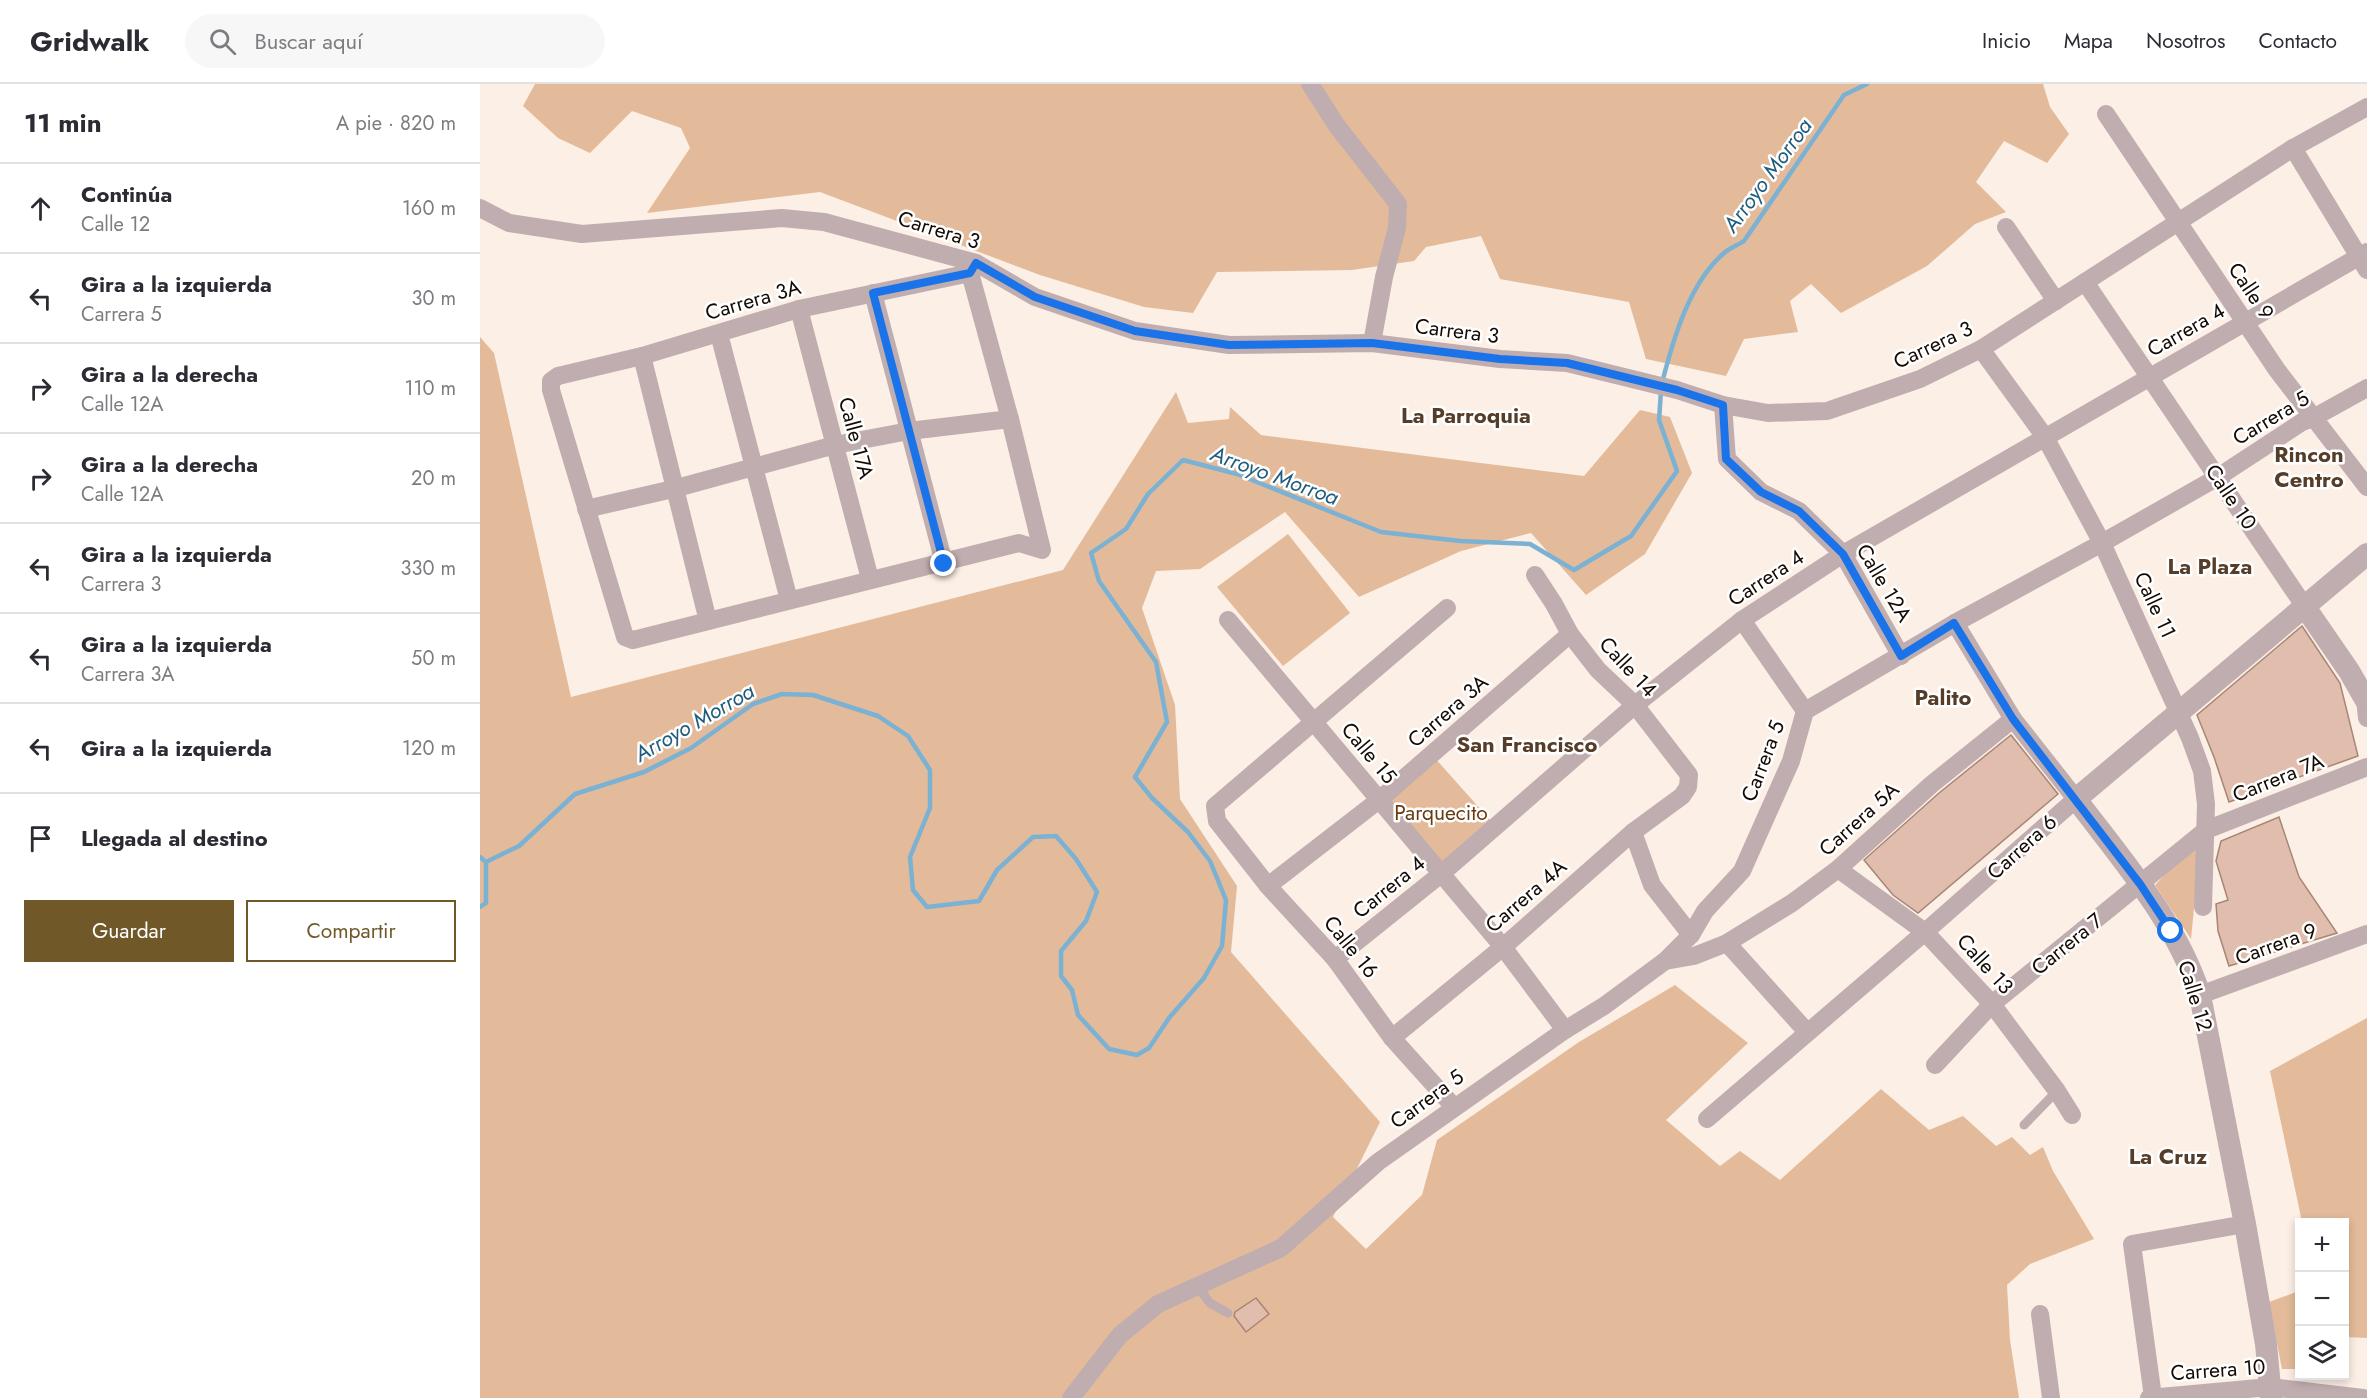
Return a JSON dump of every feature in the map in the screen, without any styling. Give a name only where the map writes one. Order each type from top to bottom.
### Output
[{"type":"street","points":[[1310,84],[1337,126],[1398,204],[1398,228],[1384,277],[1372,343]]},
{"type":"street","name":"Carrera 3","points":[[480,208],[509,223],[582,234],[782,218],[824,222],[973,268],[1035,297],[1135,331],[1229,345],[1372,343],[1500,359],[1567,363],[1677,390],[1723,405],[1768,413],[1827,411],[1920,379],[1981,349],[2294,148],[2367,107]]},
{"type":"street","name":"Calle 9","points":[[2106,114],[2244,322],[2313,418],[2367,487]]},
{"type":"street","points":[[2294,148],[2364,259]]},
{"type":"street","points":[[2006,227],[2056,300]]},
{"type":"street","name":"Carrera 4","points":[[1335,959],[1441,874],[1635,705],[1742,620],[1843,554],[2244,322],[2364,259]]},
{"type":"street","points":[[973,268],[1010,419],[1042,550],[1019,543],[944,564],[870,579],[633,640],[625,637],[586,509],[674,489],[835,445],[909,431],[1010,419]]},
{"type":"street","name":"Carrera 3A","points":[[586,509],[551,390],[552,381],[558,376],[642,356],[799,309],[973,268]]},
{"type":"street","name":"Calle 10","points":[[2085,282],[2349,671],[2366,705]]},
{"type":"street","points":[[873,293],[944,564]]},
{"type":"street","name":"Calle 17A","points":[[799,309],[870,579]]},
{"type":"street","points":[[719,334],[789,600]]},
{"type":"street","name":"Calle 11","points":[[1981,349],[2045,437],[2102,543],[2179,711],[2202,771],[2206,804],[2203,907]]},
{"type":"street","points":[[642,356],[708,621]]},
{"type":"street","name":"Carrera 5","points":[[1071,1398],[1120,1335],[1158,1304],[1281,1248],[1378,1162],[1565,1030],[1604,1006],[1665,961],[1691,935],[1705,911],[1742,871],[1791,761],[1805,711],[1954,623],[2218,477],[2302,422],[2367,388]]},
{"type":"street","name":"Calle 12A","points":[[1723,405],[1726,459],[1761,492],[1799,511],[1843,554],[1901,656]]},
{"type":"street","name":"Carrera 6","points":[[1707,1119],[2076,799],[2367,554]]},
{"type":"street","name":"Calle 14","points":[[1535,575],[1570,634],[1598,670],[1635,705],[1689,775],[1688,787]]},
{"type":"street","points":[[1315,723],[1447,608]]},
{"type":"street","name":"Calle 15","points":[[1228,620],[1503,947],[1565,1030]]},
{"type":"street","points":[[1742,620],[1805,711]]},
{"type":"street","name":"Calle 12","points":[[1954,623],[2013,719],[2140,884],[2171,931],[2186,959],[2200,995],[2245,1224],[2266,1344],[2270,1392]]},
{"type":"street","name":"Carrera 3A","points":[[1268,886],[1379,800],[1570,634]]},
{"type":"street","name":"Carrera 5A","points":[[1665,961],[1694,956],[1727,944],[1792,903],[1838,869],[1932,784],[2013,719]]},
{"type":"street","name":"Calle 16","points":[[1315,723],[1215,806],[1217,821],[1268,886],[1335,959],[1392,1038],[1454,1107]]},
{"type":"street","name":"Carrera 7A","points":[[2206,830],[2367,767]]},
{"type":"street","name":"Carrera 4A","points":[[1392,1038],[1503,947],[1633,832],[1682,796],[1688,787]]},
{"type":"street","name":"Carrera 7","points":[[1935,1065],[1992,1004],[2206,830]]},
{"type":"street","points":[[1633,832],[1652,885],[1691,935]]},
{"type":"street","name":"Calle 13","points":[[1838,869],[1925,932],[1992,1004],[2057,1090],[2072,1115]]},
{"type":"street","name":"Carrera 9","points":[[2200,995],[2367,934]]},
{"type":"street","points":[[1727,944],[1807,1032]]},
{"type":"street","points":[[2151,1398],[2132,1244],[2245,1224]]},
{"type":"street","points":[[2040,1314],[2051,1398]]},
{"type":"street","name":"Carrera 10","points":[[2151,1398],[2270,1392],[2363,1398]]},
{"type":"lane","points":[[2024,1125],[2057,1090]]},
{"type":"lane","points":[[1198,1287],[1210,1303],[1228,1313]]},
{"type":"green space","points":[[535,84],[2043,84],[2050,107],[2069,134],[2047,163],[2004,141],[1976,182],[2006,212],[1975,224],[1927,266],[1841,313],[1811,284],[1790,301],[1798,332],[1744,339],[1726,376],[1646,359],[1629,302],[1500,279],[1481,236],[1426,247],[1414,261],[1352,270],[1217,272],[1193,313],[1144,307],[1040,275],[820,192],[647,213],[690,148],[681,128],[632,111],[590,153],[558,138],[523,106]]},
{"type":"green space","points":[[480,337],[494,353],[571,697],[1063,570],[1176,392],[1188,423],[1229,419],[1230,407],[1261,435],[1584,476],[1640,410],[1670,417],[1692,473],[1645,554],[1586,595],[1531,533],[1461,551],[1359,597],[1285,512],[1200,569],[1156,571],[1142,608],[1175,705],[1180,799],[1237,886],[1231,952],[1380,1122],[1333,1217],[1366,1249],[1422,1195],[1437,1140],[1579,1042],[1675,985],[1748,1043],[1666,1120],[1720,1166],[1740,1151],[1780,1180],[1881,1089],[1929,1130],[1963,1116],[1996,1146],[2012,1137],[2030,1155],[2043,1147],[2053,1171],[2094,1239],[2030,1264],[2007,1285],[2010,1340],[2019,1398],[480,1398]]},
{"type":"green space","points":[[1288,534],[1350,613],[1283,666],[1217,587]]},
{"type":"green space","name":"Parquecito","points":[[1434,757],[1491,821],[1443,864],[1386,797]]},
{"type":"green space","points":[[2196,842],[2200,847],[2191,939],[2155,885]]},
{"type":"green space","points":[[2367,1018],[2367,1338],[2349,1337],[2349,1218],[2301,1218],[2270,1071]]},
{"type":"green space","points":[[2295,1292],[2295,1369],[2282,1369],[2269,1302]]},
{"type":"building","points":[[2302,626],[2340,683],[2358,756],[2229,802],[2197,715]]},
{"type":"building","points":[[2011,735],[2058,794],[1918,913],[1893,895],[1864,860],[1939,793]]},
{"type":"building","points":[[2279,817],[2299,877],[2337,933],[2229,966],[2218,931],[2216,904],[2228,900],[2216,861],[2221,841]]},
{"type":"building","points":[[1256,1298],[1269,1314],[1246,1332],[1234,1316],[1235,1312]]},
{"type":"waterway","name":"Arroyo Morroa","points":[[1662,383],[1677,331],[1701,280],[1724,253],[1744,241],[1844,95],[1867,84]]},
{"type":"waterway","name":"Arroyo Morroa","points":[[480,857],[486,862],[519,846],[575,794],[644,772],[691,748],[753,704],[782,694],[813,695],[878,716],[908,736],[930,770],[930,808],[910,857],[913,890],[927,907],[979,901],[997,870],[1033,837],[1056,836],[1076,859],[1097,892],[1086,921],[1061,951],[1061,976],[1072,990],[1078,1015],[1109,1049],[1137,1055],[1149,1048],[1169,1018],[1204,978],[1222,946],[1226,900],[1210,861],[1188,832],[1152,798],[1135,777],[1167,722],[1156,662],[1099,581],[1091,553],[1126,529],[1148,494],[1183,460],[1237,474],[1381,532],[1460,541],[1530,544],[1574,570],[1631,536],[1677,471],[1659,420],[1661,391]]},
{"type":"waterway","points":[[480,907],[486,903],[486,862]]},
{"type":"district","name":"La Parroquia","points":[[1466,415]]},
{"type":"district","name":"Rincon Centro","points":[[2309,466]]},
{"type":"district","name":"La Plaza","points":[[2210,566]]},
{"type":"district","name":"Palito","points":[[1943,697]]},
{"type":"district","name":"San Francisco","points":[[1527,744]]},
{"type":"district","name":"La Cruz","points":[[2168,1156]]},
{"type":"route","points":[[944,564],[873,293],[970,273],[976,263],[1035,297],[1135,331],[1229,345],[1372,343],[1500,359],[1567,363],[1677,390],[1723,405],[1726,459],[1761,492],[1799,511],[1843,554],[1901,656],[1954,623],[2013,719],[2140,884],[2171,931]]}]
